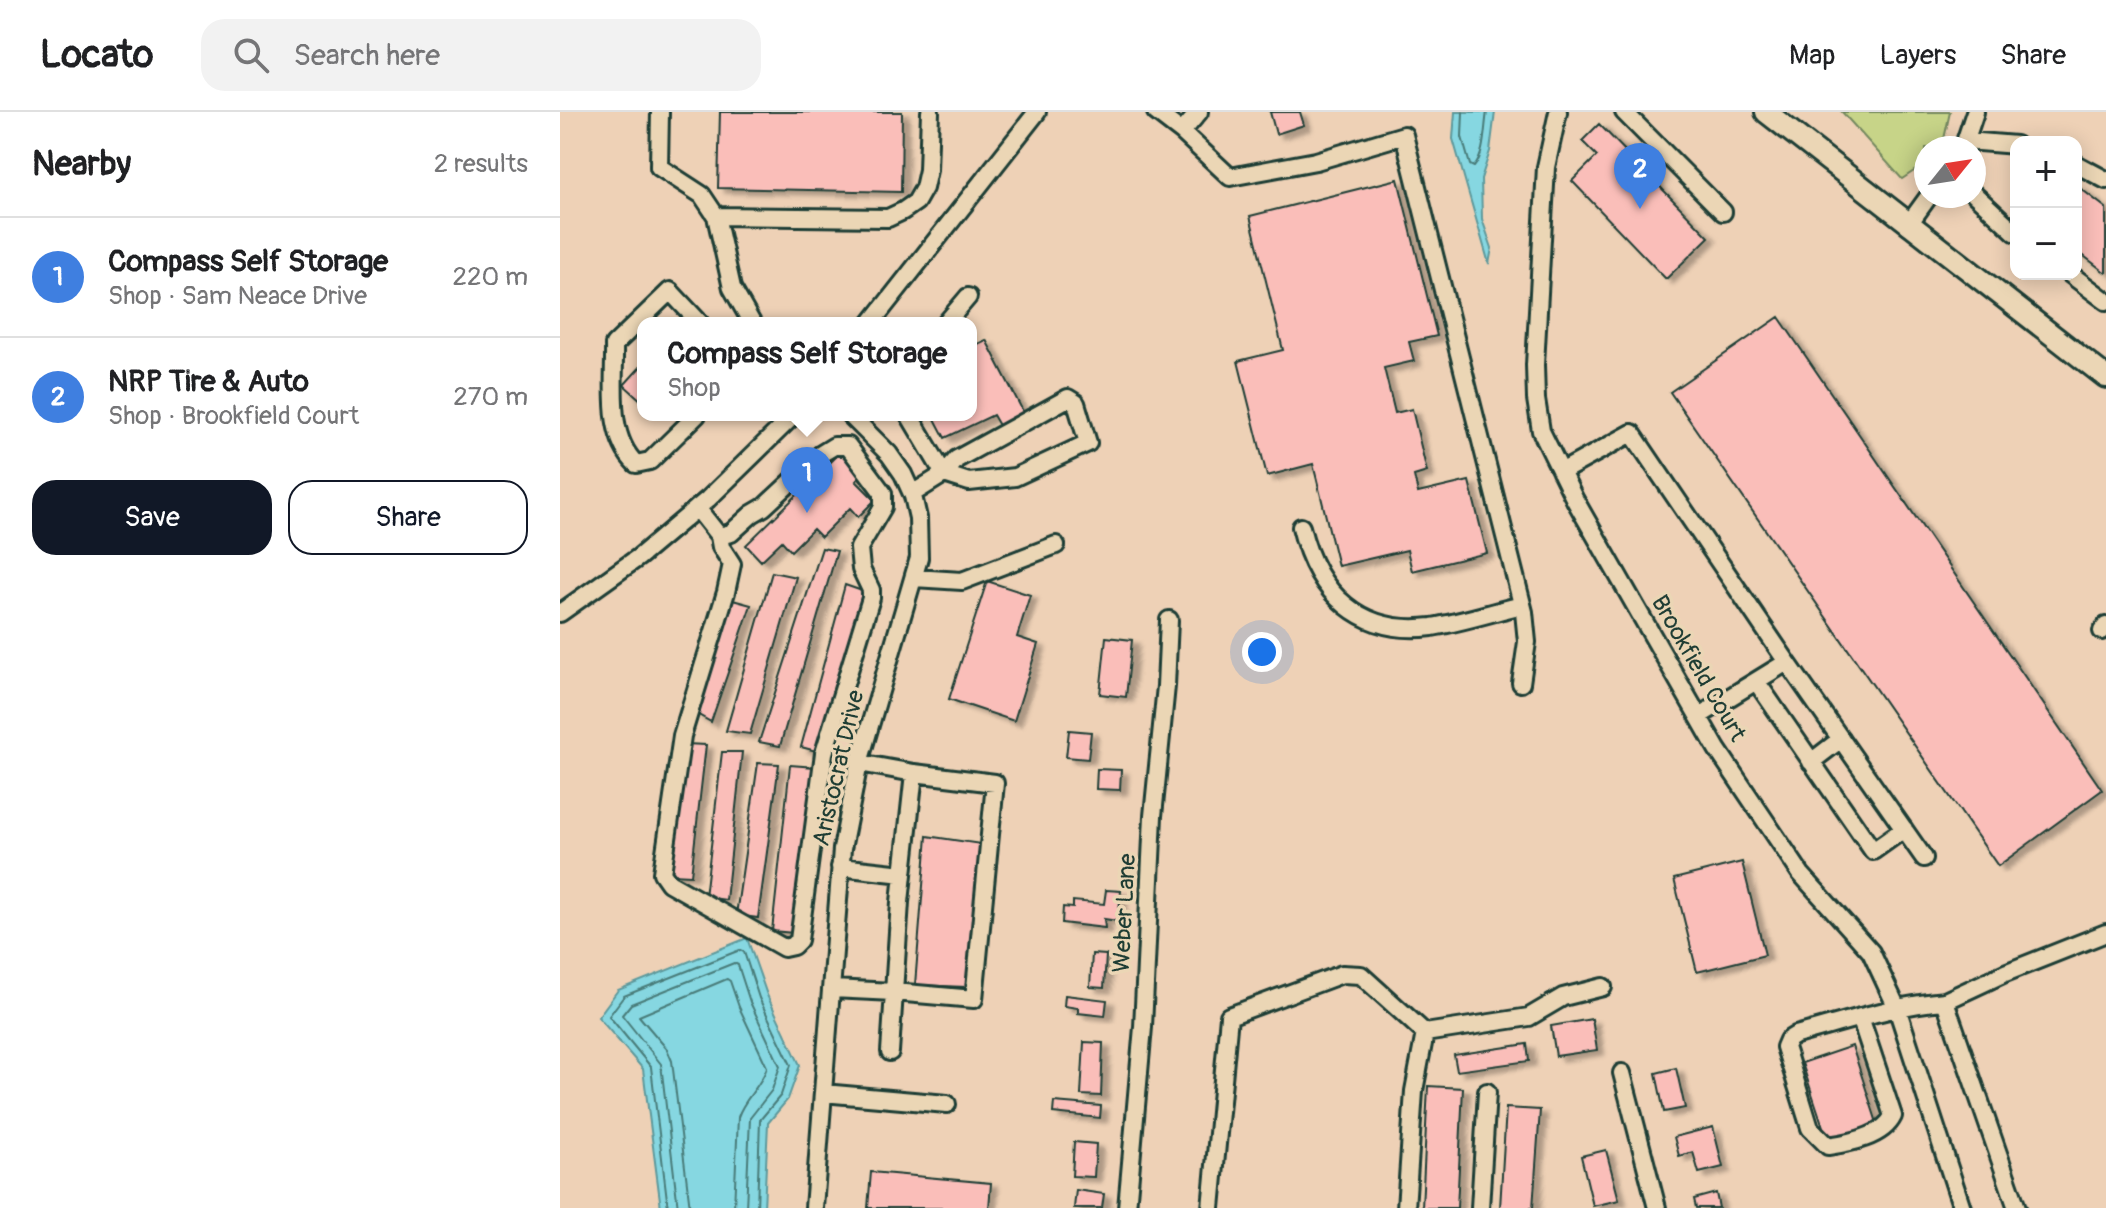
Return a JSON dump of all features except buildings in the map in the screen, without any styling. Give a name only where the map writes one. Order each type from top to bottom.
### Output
[{"type":"main road","points":[[1766,112],[2106,377]]},
{"type":"street","points":[[660,112],[659,167],[702,195],[716,216],[732,288],[749,317]]},
{"type":"street","points":[[716,216],[888,218],[903,211],[916,202],[924,188],[928,170],[930,112]]},
{"type":"street","points":[[876,317],[1037,112]]},
{"type":"street","points":[[1156,112],[1230,177],[1316,161],[1404,135],[1522,605],[1527,642],[1521,683]]},
{"type":"street","points":[[1182,132],[1199,112]]},
{"type":"street","name":"Brookfield Court","points":[[1558,112],[1546,167],[1535,365],[1541,431],[1575,500],[1699,716],[1801,874],[1871,952],[1897,1008],[1962,1208]]},
{"type":"street","points":[[1624,112],[1723,212]]},
{"type":"street","points":[[1968,136],[1975,112]]},
{"type":"street","points":[[1986,144],[2010,145]]},
{"type":"street","points":[[2082,167],[2106,180]]},
{"type":"street","points":[[1986,205],[2010,227]]},
{"type":"street","points":[[1908,225],[1920,208]]},
{"type":"street","points":[[2078,280],[2106,301]]},
{"type":"street","points":[[643,317],[670,291],[694,317]]},
{"type":"street","points":[[951,317],[968,297]]},
{"type":"street","points":[[637,323],[614,345],[616,428],[625,453],[636,464],[650,461],[691,421]]},
{"type":"street","points":[[912,494],[944,474],[957,459],[1068,398],[1076,403],[1088,443],[1015,477],[969,482],[944,474],[913,421]]},
{"type":"street","points":[[560,613],[639,557],[697,508],[788,421]]},
{"type":"street","name":"Aristocrat Drive","points":[[814,1208],[840,867],[849,806],[919,558],[912,494],[903,474],[889,454],[856,421]]},
{"type":"street","points":[[1561,472],[1632,433],[1924,858]]},
{"type":"street","points":[[697,508],[719,536],[721,547],[732,564],[682,736],[662,873],[669,883],[784,948],[793,946],[799,940],[824,753],[871,598],[871,590],[861,569],[859,548],[883,507],[883,493],[848,446],[834,446],[731,533],[719,536]]},
{"type":"street","points":[[1301,527],[1311,561],[1336,598],[1356,614],[1376,624],[1403,628],[1433,627],[1522,605]]},
{"type":"street","points":[[914,578],[962,581],[1056,545]]},
{"type":"street","name":"Weber Lane","points":[[1127,1208],[1143,1027],[1154,801],[1166,686],[1169,620]]},
{"type":"street","points":[[1699,716],[1787,662]]},
{"type":"street","points":[[1756,681],[1873,851],[1904,829]]},
{"type":"street","points":[[1811,762],[1841,739]]},
{"type":"street","points":[[832,989],[974,999],[995,783],[859,763]]},
{"type":"street","points":[[890,1052],[914,773]]},
{"type":"street","points":[[840,867],[903,874]]},
{"type":"street","points":[[1860,1017],[1893,1116],[1883,1131],[1828,1146],[1810,1128],[1785,1047],[1788,1040],[1860,1017],[1945,1001],[2005,973],[2106,933]]},
{"type":"street","points":[[1211,1208],[1229,1016],[1342,974],[1361,975],[1425,1033]]},
{"type":"street","points":[[1425,1033],[1529,1017],[1563,997],[1603,987]]},
{"type":"street","points":[[1945,1001],[2017,1208]]},
{"type":"street","points":[[1406,1208],[1414,1091],[1425,1033]]},
{"type":"street","points":[[1622,1073],[1657,1208]]},
{"type":"street","points":[[1480,1208],[1487,1092]]},
{"type":"street","points":[[823,1093],[947,1104]]},
{"type":"green space","points":[[1842,112],[1950,112],[1945,136],[1914,136],[1914,171],[1902,179]]},
{"type":"water","points":[[1455,112],[1495,112],[1490,151],[1481,179],[1482,219],[1492,248],[1489,264],[1453,139]]},
{"type":"water","points":[[747,938],[767,995],[800,1065],[788,1099],[768,1123],[764,1208],[661,1208],[643,1069],[598,1017],[618,990]]},
{"type":"place","name":"NRP Tire & Auto","points":[[1640,209]]},
{"type":"place","name":"Compass Self Storage","points":[[807,513]]}]
